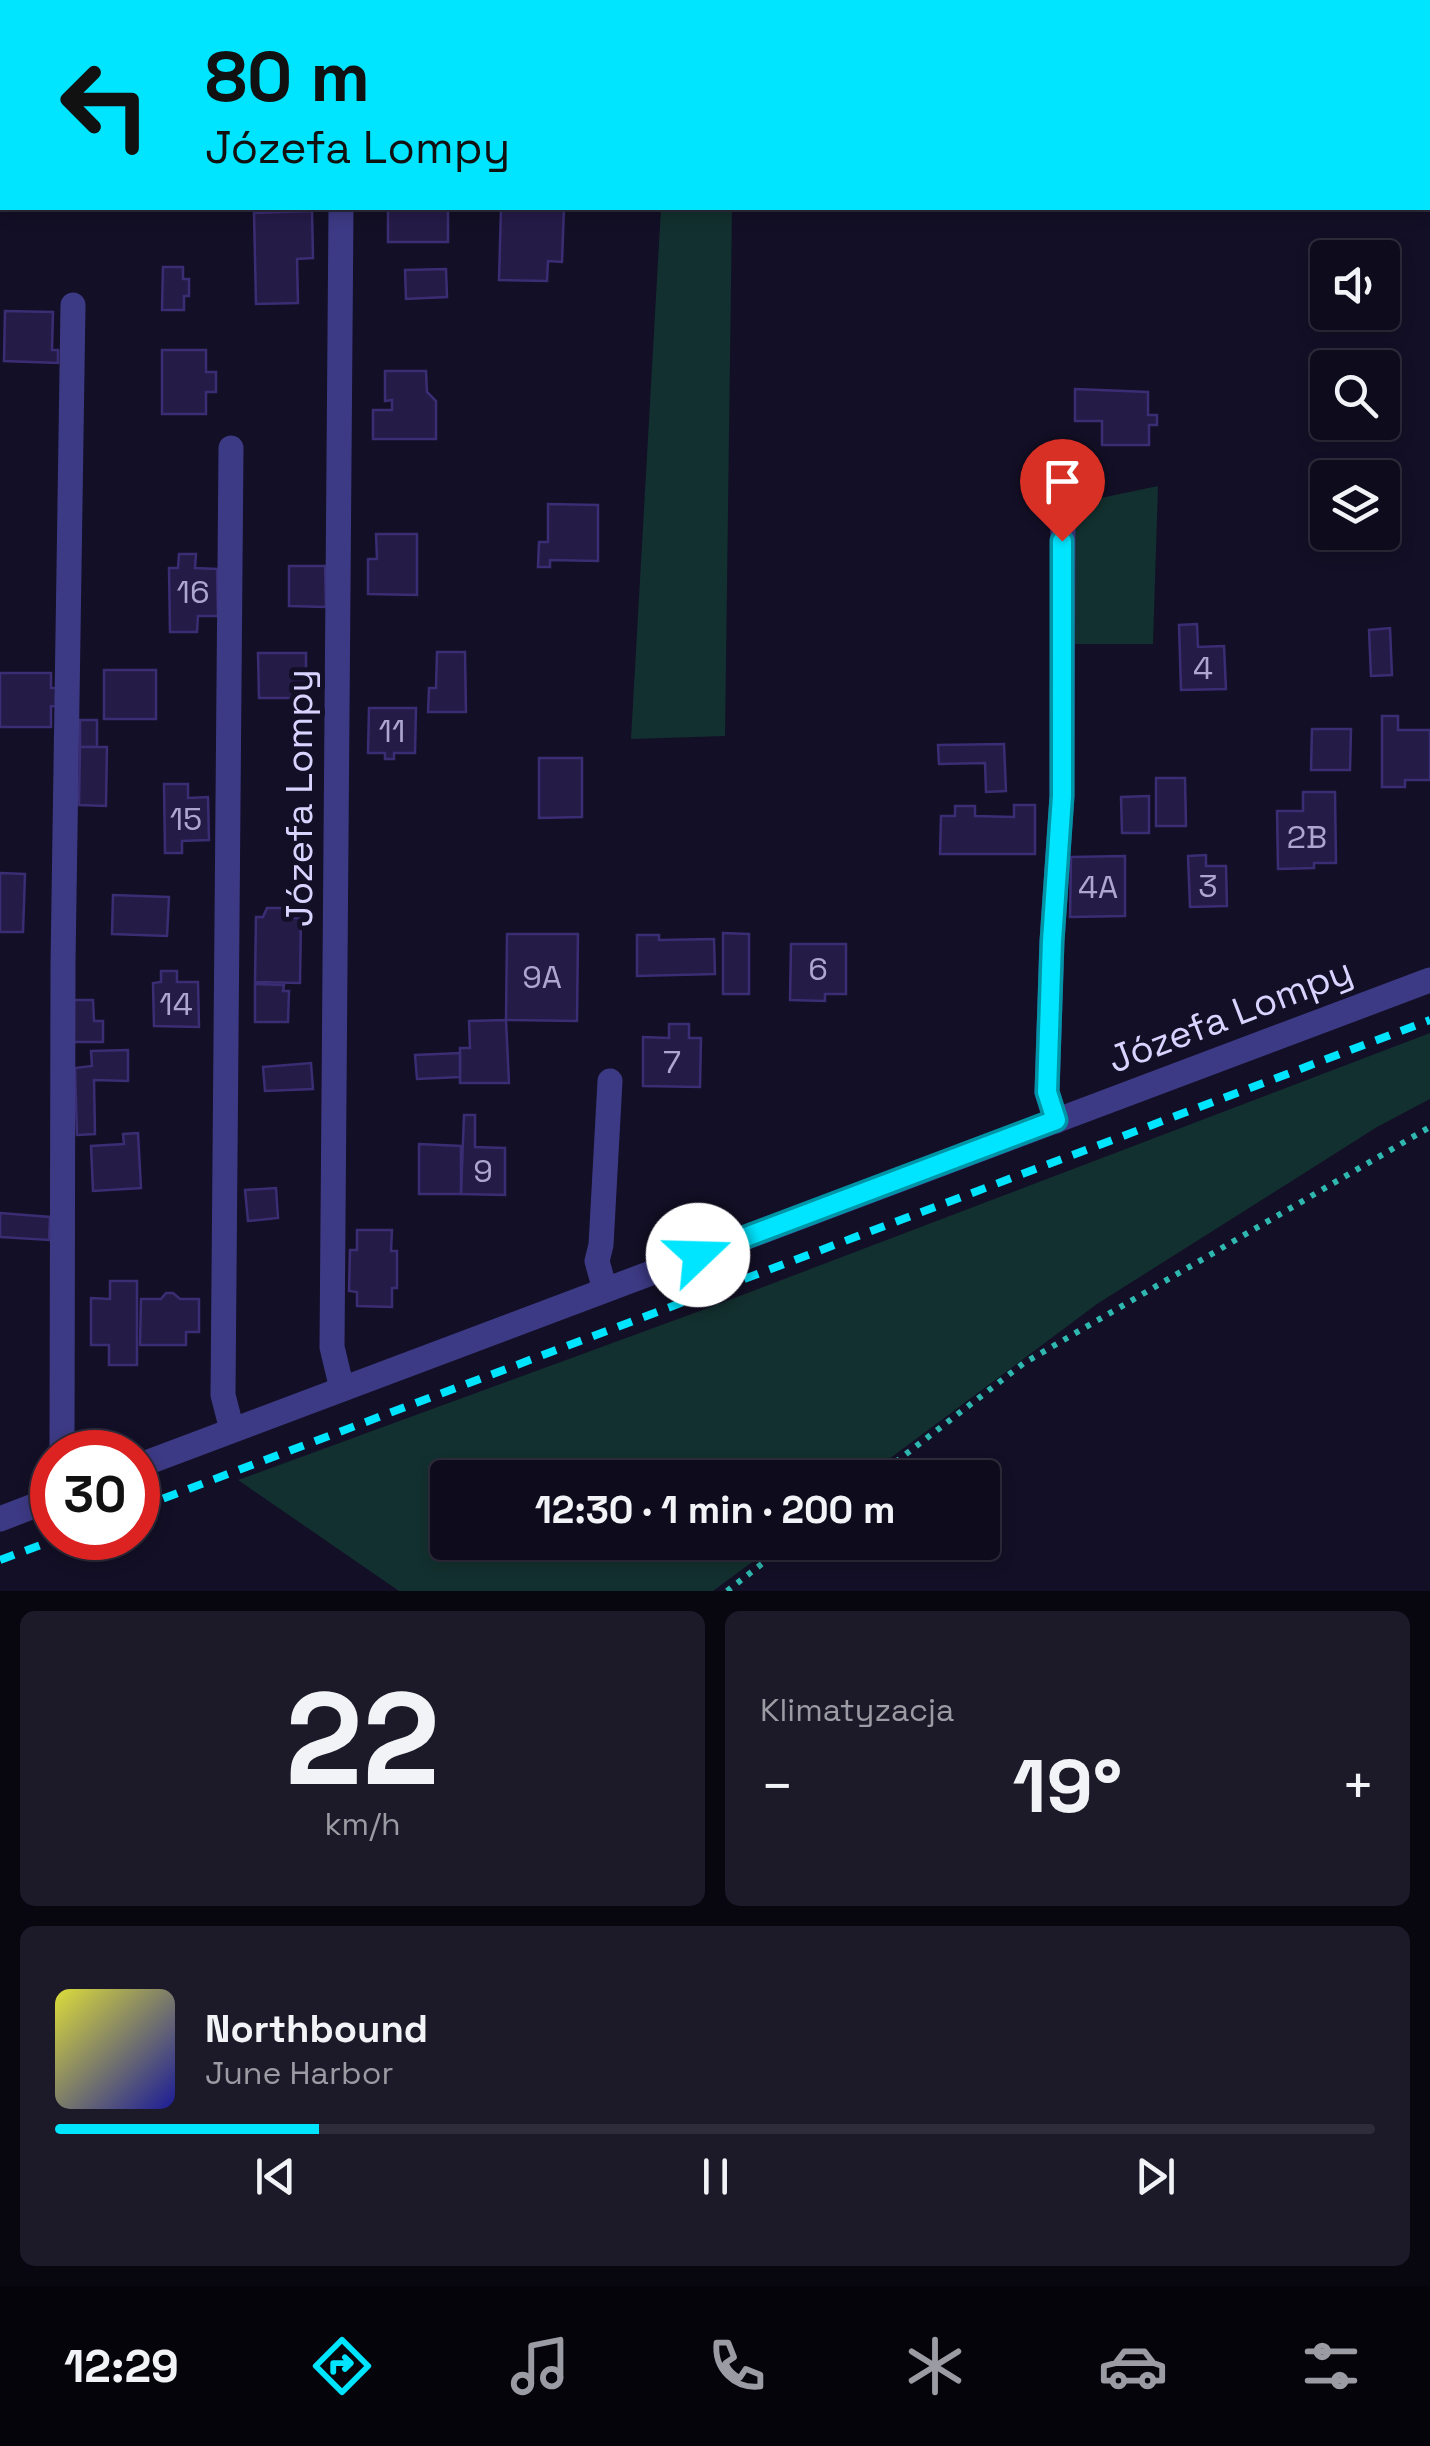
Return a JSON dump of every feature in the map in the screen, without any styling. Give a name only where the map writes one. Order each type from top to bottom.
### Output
[{"type":"street","name":"Józefa Lompy","points":[[341,210],[332,1347],[342,1388]]},
{"type":"street","points":[[62,1430],[63,964],[73,305]]},
{"type":"street","name":"Józefa Lompy","points":[[231,448],[223,1396],[232,1430]]},
{"type":"street","name":"Józefa Lompy","points":[[1056,1120],[1047,1092],[1062,796],[1062,505]]},
{"type":"street","name":"Józefa Lompy","points":[[160,1458],[1430,980]]},
{"type":"street","points":[[604,1290],[598,1261],[610,1081]]},
{"type":"street","points":[[0,1518],[30,1507]]},
{"type":"path","points":[[898,1460],[1024,1363],[1430,1127]]},
{"type":"path","points":[[726,1591],[766,1560]]},
{"type":"green space","points":[[661,210],[732,210],[725,736],[631,739]]},
{"type":"green space","points":[[1158,486],[1153,644],[1071,644],[1072,504]]},
{"type":"green space","points":[[1430,1033],[1430,1099],[1377,1127],[1097,1304],[888,1460],[430,1460],[430,1560],[755,1560],[713,1591],[399,1591],[238,1480],[708,1308]]},
{"type":"building","points":[[388,210],[448,210],[448,242],[388,242]]},
{"type":"building","points":[[501,210],[564,210],[562,262],[548,261],[547,281],[499,280]]},
{"type":"building","points":[[312,211],[313,258],[297,259],[298,303],[256,304],[254,213]]},
{"type":"building","points":[[163,267],[183,267],[183,279],[189,279],[184,310],[162,310]]},
{"type":"building","points":[[446,269],[447,297],[406,299],[405,270]]},
{"type":"building","points":[[5,311],[53,312],[52,350],[58,350],[58,363],[4,361]]},
{"type":"building","points":[[162,350],[206,350],[206,372],[216,372],[216,392],[206,392],[206,414],[162,414]]},
{"type":"building","points":[[385,371],[426,371],[427,392],[436,401],[436,439],[373,439],[373,410],[392,410],[392,400],[385,401]]},
{"type":"building","points":[[1075,389],[1148,392],[1148,415],[1157,415],[1157,425],[1149,425],[1149,445],[1102,445],[1102,421],[1075,421]]},
{"type":"building","points":[[548,504],[598,505],[598,561],[550,560],[550,567],[538,567],[539,542],[548,542]]},
{"type":"building","points":[[376,534],[417,534],[417,595],[368,594],[368,559],[377,559]]},
{"type":"building","points":[[179,554],[196,554],[195,568],[217,569],[218,616],[198,616],[197,632],[170,632],[169,568],[178,568]]},
{"type":"building","points":[[289,566],[325,566],[326,607],[289,606]]},
{"type":"building","points":[[1197,624],[1198,647],[1224,646],[1226,689],[1181,690],[1179,625]]},
{"type":"building","points":[[1390,628],[1392,675],[1371,676],[1369,630]]},
{"type":"building","points":[[437,652],[465,652],[466,712],[428,712],[429,688],[436,688]]},
{"type":"building","points":[[258,653],[306,653],[306,698],[259,698]]},
{"type":"building","points":[[104,670],[156,670],[156,719],[104,719]]},
{"type":"building","points":[[0,673],[51,673],[51,688],[62,688],[62,707],[51,706],[51,727],[0,727]]},
{"type":"building","points":[[369,708],[416,708],[415,753],[394,753],[394,759],[385,759],[385,753],[368,753]]},
{"type":"building","points":[[1382,716],[1398,716],[1398,730],[1430,730],[1430,780],[1405,780],[1405,787],[1382,787]]},
{"type":"building","points":[[80,720],[97,720],[97,747],[80,747]]},
{"type":"building","points":[[1312,729],[1351,729],[1350,770],[1311,770]]},
{"type":"building","points":[[1004,744],[1006,791],[986,792],[985,763],[939,764],[938,745]]},
{"type":"building","points":[[80,747],[107,747],[106,806],[79,805]]},
{"type":"building","points":[[539,758],[582,758],[582,817],[539,818]]},
{"type":"building","points":[[1156,778],[1185,778],[1186,826],[1156,826]]},
{"type":"building","points":[[164,784],[188,784],[188,798],[208,797],[209,840],[182,841],[182,853],[165,853]]},
{"type":"building","points":[[1303,792],[1335,792],[1336,863],[1278,869],[1277,811],[1303,811]]},
{"type":"building","points":[[1149,796],[1149,833],[1122,833],[1121,797]]},
{"type":"building","points":[[1014,805],[1035,805],[1035,854],[940,854],[941,816],[955,816],[955,806],[975,806],[975,816],[1014,817]]},
{"type":"building","points":[[1206,855],[1206,866],[1226,866],[1227,906],[1190,907],[1188,856]]},
{"type":"building","points":[[1125,856],[1125,916],[1070,917],[1071,857]]},
{"type":"building","points":[[0,873],[25,874],[23,932],[0,932]]},
{"type":"building","points":[[113,895],[169,897],[167,936],[112,934]]},
{"type":"building","points":[[267,908],[288,908],[294,912],[294,918],[301,918],[300,983],[255,982],[256,917],[263,917]]},
{"type":"building","points":[[723,933],[749,934],[749,994],[723,994]]},
{"type":"building","points":[[507,934],[578,934],[577,1021],[506,1020]]},
{"type":"building","points":[[637,935],[659,935],[659,940],[714,939],[715,974],[637,976]]},
{"type":"building","points":[[791,944],[846,944],[846,994],[825,994],[825,1001],[790,1000]]},
{"type":"building","points":[[161,971],[177,971],[177,982],[198,982],[199,1027],[154,1026],[153,983],[161,982]]},
{"type":"building","points":[[255,984],[284,985],[283,991],[289,991],[288,1022],[255,1022]]},
{"type":"building","points":[[72,1000],[93,1000],[94,1021],[103,1021],[103,1042],[73,1042]]},
{"type":"building","points":[[506,1020],[509,1083],[460,1083],[460,1048],[470,1048],[469,1021]]},
{"type":"building","points":[[669,1024],[689,1024],[689,1038],[701,1038],[700,1087],[643,1086],[643,1037],[669,1038]]},
{"type":"building","points":[[128,1050],[128,1081],[94,1080],[95,1134],[77,1135],[75,1068],[92,1066],[91,1051]]},
{"type":"building","points":[[460,1053],[460,1077],[417,1079],[415,1055]]},
{"type":"building","points":[[311,1063],[313,1089],[265,1091],[263,1067]]},
{"type":"building","points":[[464,1115],[475,1115],[475,1147],[505,1148],[505,1195],[461,1194]]},
{"type":"building","points":[[138,1133],[141,1188],[93,1191],[91,1146],[124,1144],[123,1134]]},
{"type":"building","points":[[419,1144],[461,1146],[461,1194],[419,1194]]},
{"type":"building","points":[[276,1188],[278,1218],[248,1221],[245,1190]]},
{"type":"building","points":[[0,1213],[50,1217],[49,1240],[0,1237]]},
{"type":"building","points":[[357,1230],[392,1230],[391,1251],[397,1251],[397,1288],[392,1288],[392,1307],[357,1306],[357,1292],[349,1291],[350,1250],[357,1250]]},
{"type":"building","points":[[110,1281],[137,1281],[137,1365],[109,1365],[109,1345],[91,1345],[91,1298],[110,1299]]},
{"type":"building","points":[[166,1293],[180,1299],[199,1299],[199,1332],[186,1332],[186,1345],[140,1345],[141,1299],[161,1299]]},
{"type":"railway","points":[[160,1500],[1430,1020]]},
{"type":"railway","points":[[0,1560],[30,1549]]},
{"type":"route","points":[[698,1255],[1056,1120],[1047,1092],[1062,796],[1062,541]]}]
